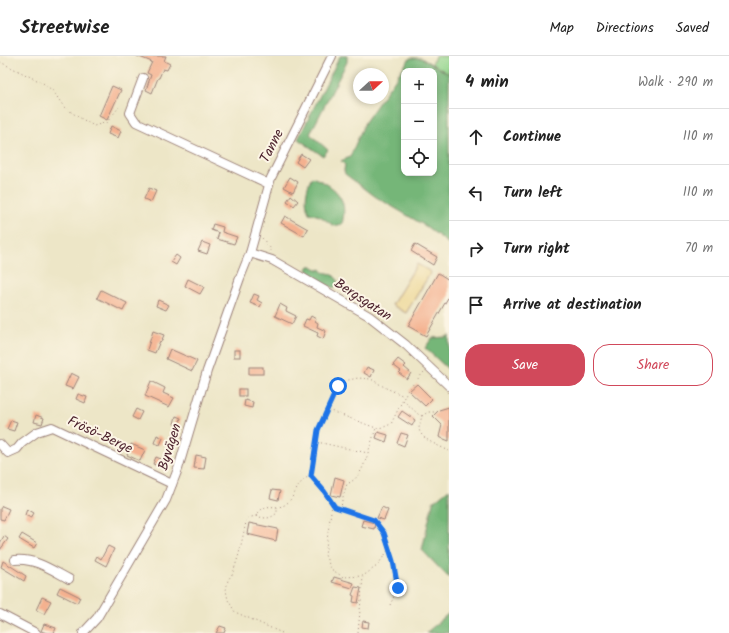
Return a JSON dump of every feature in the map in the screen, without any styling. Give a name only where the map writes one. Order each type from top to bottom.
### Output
[{"type":"street","name":"Tanne","points":[[250,253],[269,184],[332,56]]},
{"type":"street","points":[[143,78],[130,113],[136,122],[269,184]]},
{"type":"street","name":"Bergsgatan","points":[[250,253],[272,260],[369,316],[406,345],[448,389]]},
{"type":"street","name":"Byvägen","points":[[83,633],[97,618],[166,500],[178,469],[207,371],[250,253]]},
{"type":"street","name":"Frösö-Berge","points":[[0,444],[8,452],[17,449],[22,443],[37,432],[52,427],[172,484]]},
{"type":"street","points":[[16,560],[31,560],[69,579]]},
{"type":"street","points":[[0,614],[36,633]]},
{"type":"path","points":[[0,62],[43,83],[53,91],[64,106],[94,126],[107,122],[119,107]]},
{"type":"path","points":[[262,236],[270,249],[267,258]]},
{"type":"path","points":[[327,409],[376,428],[384,427],[391,424],[402,399],[427,369]]},
{"type":"path","points":[[390,605],[398,588],[390,549],[384,533],[374,520],[335,507],[311,476],[318,430],[338,386],[344,381],[358,378],[371,378],[386,388],[404,396]]},
{"type":"path","points":[[448,389],[449,395]]},
{"type":"path","points":[[402,399],[422,416]]},
{"type":"path","points":[[436,412],[428,412],[422,416],[419,427],[421,434],[430,441],[449,451]]},
{"type":"path","points":[[342,509],[342,500],[346,484],[353,481],[360,474],[376,428]]},
{"type":"path","points":[[316,442],[368,453]]},
{"type":"path","points":[[256,516],[260,509],[267,506],[278,507],[285,504],[302,479],[311,476]]},
{"type":"path","points":[[332,503],[325,555],[331,569],[343,577],[363,576],[377,566],[390,549]]},
{"type":"path","points":[[278,507],[277,513],[271,518],[265,519],[256,516],[247,518],[239,554],[233,573],[228,580],[226,590],[228,600],[235,612],[282,633]]},
{"type":"path","points":[[358,633],[363,576]]},
{"type":"green space","points":[[340,56],[347,56],[347,62],[310,134],[328,150],[323,156],[298,139]]},
{"type":"green space","points":[[435,56],[449,56],[449,74],[432,64]]},
{"type":"green space","points":[[410,58],[421,58],[449,74],[449,244],[427,227],[376,197],[345,174],[345,165],[341,161],[350,157],[365,122],[378,104],[389,104],[389,88],[401,71],[401,176],[437,176],[437,68],[403,68]]},
{"type":"green space","points":[[312,177],[327,184],[342,200],[344,215],[342,224],[334,226],[320,216],[309,213],[307,209],[306,195]]},
{"type":"green space","points":[[309,266],[332,274],[338,280],[337,285],[334,288],[311,275],[307,269]]},
{"type":"green space","points":[[449,335],[448,369],[425,348],[432,338],[447,337]]},
{"type":"green space","points":[[449,489],[449,578],[422,550],[433,502]]},
{"type":"green space","points":[[449,613],[449,633],[426,633]]},
{"type":"sand","points":[[417,264],[431,272],[406,313],[392,305]]},
{"type":"building","points":[[137,56],[166,56],[164,61],[170,64],[167,70],[163,69],[152,93],[146,90],[151,75],[147,73],[152,62]]},
{"type":"building","points":[[112,86],[121,90],[107,120],[99,116]]},
{"type":"building","points":[[111,126],[121,131],[118,138],[108,134]]},
{"type":"building","points":[[301,154],[309,159],[303,167],[296,162]]},
{"type":"building","points":[[290,177],[298,182],[293,192],[284,187]]},
{"type":"building","points":[[149,188],[156,191],[151,202],[144,199]]},
{"type":"building","points":[[291,195],[298,201],[294,206],[287,201]]},
{"type":"building","points":[[285,216],[308,229],[304,236],[281,223]]},
{"type":"building","points":[[213,224],[223,227],[222,232],[237,237],[234,244],[217,239],[219,233],[211,230]]},
{"type":"building","points":[[202,242],[210,245],[207,254],[198,251]]},
{"type":"building","points":[[415,244],[437,257],[433,265],[411,251]]},
{"type":"building","points":[[176,255],[180,258],[176,265],[171,262]]},
{"type":"building","points":[[438,273],[449,280],[449,296],[426,336],[408,326]]},
{"type":"building","points":[[188,279],[204,287],[200,294],[185,286]]},
{"type":"building","points":[[101,290],[127,303],[123,311],[97,298]]},
{"type":"building","points":[[254,294],[259,296],[257,300],[262,303],[260,307],[250,303]]},
{"type":"building","points":[[158,300],[169,305],[166,310],[156,306]]},
{"type":"building","points":[[280,304],[287,308],[286,311],[296,316],[292,324],[275,316]]},
{"type":"building","points":[[311,316],[316,319],[315,321],[318,323],[317,327],[326,331],[323,339],[317,336],[318,333],[303,326],[306,319],[309,320]]},
{"type":"building","points":[[153,331],[164,335],[155,353],[147,350]]},
{"type":"building","points":[[170,349],[197,361],[192,371],[166,359]]},
{"type":"building","points":[[234,350],[240,350],[240,357],[234,357]]},
{"type":"building","points":[[398,359],[406,365],[404,367],[411,373],[407,379],[399,373],[401,371],[393,365]]},
{"type":"building","points":[[249,367],[263,367],[263,374],[249,374]]},
{"type":"building","points":[[367,367],[374,370],[371,377],[364,373]]},
{"type":"building","points":[[71,373],[79,377],[73,389],[65,386]]},
{"type":"building","points":[[151,381],[165,388],[163,393],[174,398],[169,407],[145,396]]},
{"type":"building","points":[[417,384],[432,399],[425,406],[409,391]]},
{"type":"building","points":[[239,389],[246,389],[246,396],[239,396]]},
{"type":"building","points":[[78,394],[87,397],[85,403],[76,399]]},
{"type":"building","points":[[245,400],[253,402],[252,408],[244,406]]},
{"type":"building","points":[[449,407],[449,441],[439,437],[442,425],[433,416],[439,410]]},
{"type":"building","points":[[136,409],[142,412],[138,420],[132,417]]},
{"type":"building","points":[[402,411],[415,420],[412,426],[398,417]]},
{"type":"building","points":[[36,415],[44,418],[42,424],[34,422]]},
{"type":"building","points":[[176,416],[181,418],[179,425],[174,424]]},
{"type":"building","points":[[11,420],[17,422],[14,431],[7,429]]},
{"type":"building","points":[[378,432],[388,435],[386,442],[376,438]]},
{"type":"building","points":[[401,433],[408,435],[404,446],[397,443]]},
{"type":"building","points":[[157,435],[163,438],[160,445],[154,443]]},
{"type":"building","points":[[131,444],[145,450],[140,461],[127,455]]},
{"type":"building","points":[[196,455],[206,457],[204,469],[194,468]]},
{"type":"building","points":[[156,457],[168,462],[165,469],[153,464]]},
{"type":"building","points":[[335,477],[344,480],[340,497],[331,495]]},
{"type":"building","points":[[272,490],[280,491],[278,500],[270,498]]},
{"type":"building","points":[[2,506],[9,509],[4,520],[0,519],[0,509]]},
{"type":"building","points":[[382,507],[388,510],[384,520],[377,518]]},
{"type":"building","points":[[27,509],[34,513],[31,518],[25,515]]},
{"type":"building","points":[[363,520],[375,523],[374,529],[361,526]]},
{"type":"building","points":[[249,523],[278,529],[276,541],[247,534]]},
{"type":"building","points":[[22,534],[37,543],[34,548],[19,539]]},
{"type":"building","points":[[4,536],[8,539],[0,550],[0,543]]},
{"type":"building","points":[[108,546],[114,549],[106,566],[95,560],[97,556],[101,559]]},
{"type":"building","points":[[3,561],[26,576],[24,581],[1,567]]},
{"type":"building","points":[[334,577],[354,583],[352,588],[332,582]]},
{"type":"building","points":[[60,587],[80,597],[77,603],[57,593]]},
{"type":"building","points":[[355,587],[361,588],[358,603],[353,602],[354,596],[352,595]]},
{"type":"building","points":[[42,597],[51,601],[44,614],[36,610]]},
{"type":"building","points":[[363,621],[369,622],[368,628],[362,627]]},
{"type":"building","points":[[44,624],[56,628],[54,633],[41,631]]},
{"type":"building","points":[[220,626],[226,628],[224,633],[216,633]]},
{"type":"route","points":[[338,386],[318,430],[311,476],[335,507],[374,520],[384,533],[393,561],[398,588]]}]
